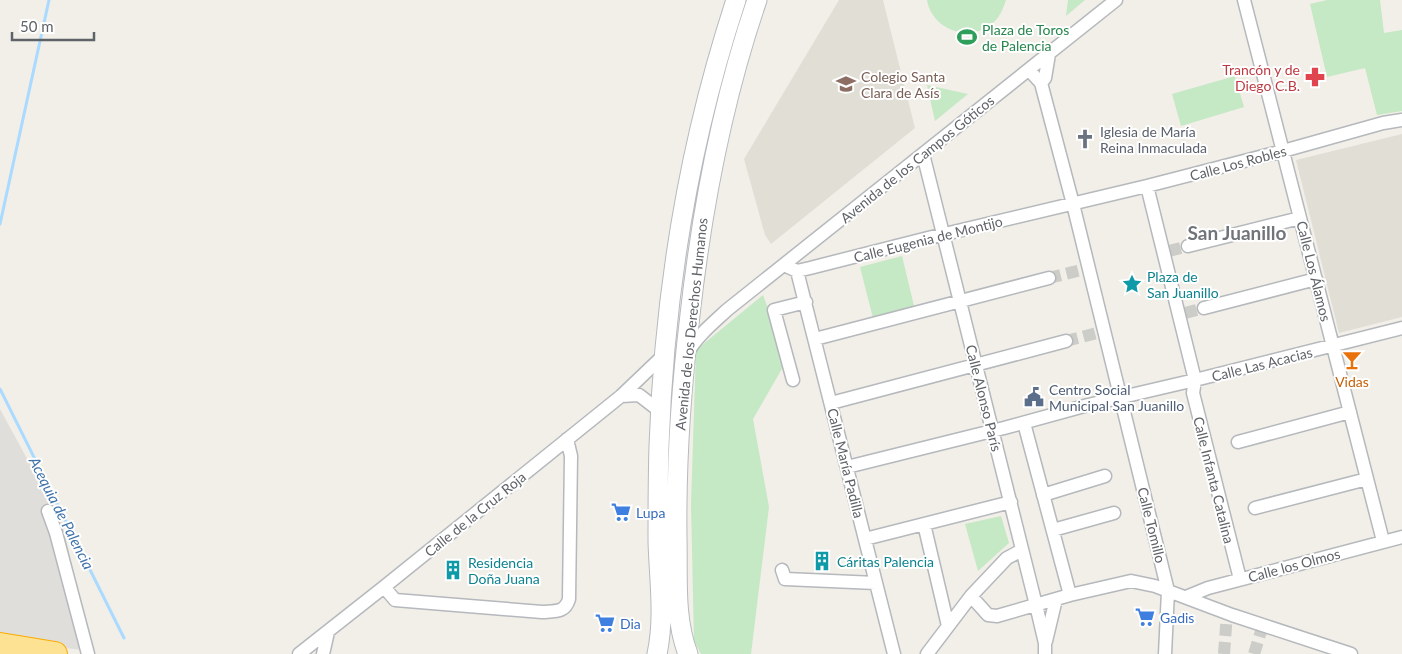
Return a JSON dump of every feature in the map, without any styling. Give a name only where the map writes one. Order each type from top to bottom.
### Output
[{"type":"highway","points":[[0,645],[55,654]]},
{"type":"main road","name":"Avenida de los Derechos Humanos","points":[[657,654],[662,613],[658,541],[659,446],[664,354],[676,255],[687,193],[712,82],[736,0]]},
{"type":"main road","name":"Avenida de los Derechos Humanos","points":[[688,654],[681,635],[678,602],[676,495],[684,359],[704,210],[715,154],[741,50],[757,0]]},
{"type":"street","name":"Avenida de los Campos Góticos","points":[[684,359],[692,344],[718,318],[1116,0]]},
{"type":"street","name":"Calle Los Álamos","points":[[1244,0],[1383,541]]},
{"type":"street","points":[[1029,70],[1041,83],[1045,78],[1049,54]]},
{"type":"street","name":"Calle Tomillo","points":[[1041,83],[1073,204],[1168,591],[1165,654]]},
{"type":"street","name":"Calle Los Robles","points":[[1073,204],[1283,151],[1383,123],[1402,120]]},
{"type":"street","name":"Calle Alonso París","points":[[923,154],[1011,502],[1045,648]]},
{"type":"street","name":"Calle Infanta Catalina","points":[[1147,186],[1182,314],[1195,380],[1192,393],[1240,579]]},
{"type":"street","name":"Calle Eugenia de Montijo","points":[[798,271],[1073,204]]},
{"type":"street","points":[[1188,246],[1300,218]]},
{"type":"street","points":[[784,265],[798,271]]},
{"type":"street","name":"Calle María Padilla","points":[[798,271],[894,654]]},
{"type":"street","points":[[815,339],[1049,278]]},
{"type":"street","points":[[1204,308],[1316,279]]},
{"type":"street","points":[[793,380],[774,310],[806,302]]},
{"type":"street","points":[[691,304],[696,312],[706,319],[718,318]]},
{"type":"street","name":"Calle Las Acacias","points":[[847,466],[1402,328]]},
{"type":"street","points":[[831,403],[1066,341]]},
{"type":"street","name":"Calle de la Cruz Roja","points":[[304,652],[621,396],[664,354]]},
{"type":"street","points":[[621,396],[638,395],[661,412]]},
{"type":"street","points":[[1238,442],[1350,412]]},
{"type":"street","points":[[1024,423],[1070,596]]},
{"type":"street","points":[[384,587],[395,600],[534,611],[562,610],[567,606],[570,456],[567,439]]},
{"type":"street","points":[[1043,495],[1105,476]]},
{"type":"street","points":[[1255,508],[1367,479]]},
{"type":"street","points":[[865,540],[1011,502]]},
{"type":"street","points":[[48,511],[56,533],[88,654]]},
{"type":"street","points":[[1053,530],[1114,513]]},
{"type":"street","points":[[924,524],[948,626]]},
{"type":"street","name":"Calle los Olmos","points":[[1186,597],[1208,588],[1240,579],[1402,537]]},
{"type":"street","points":[[927,654],[971,596],[1007,558],[1022,550]]},
{"type":"street","points":[[782,570],[785,579],[876,583]]},
{"type":"street","points":[[971,596],[988,615],[997,616],[1036,604],[1131,581],[1155,586],[1208,606],[1351,654]]},
{"type":"street","points":[[1208,588],[1206,597],[1208,606]]},
{"type":"street","name":"Calle Alonso París","points":[[1045,648],[1056,599]]},
{"type":"street","points":[[323,654],[328,632]]},
{"type":"shaded area","name":"Colegio Santa Clara de Asís","points":[[839,0],[883,0],[915,128],[771,244],[765,235],[744,159]]},
{"type":"shaded area","points":[[1402,134],[1402,317],[1339,333],[1296,160]]},
{"type":"shaded area","points":[[0,409],[62,523],[92,651],[0,641]]},
{"type":"green space","points":[[927,0],[1006,0],[995,21],[986,28],[976,32],[965,33],[955,31],[937,20],[930,11]]},
{"type":"green space","points":[[1068,0],[1085,0],[1066,16]]},
{"type":"green space","points":[[1327,0],[1380,0],[1384,33],[1402,30],[1402,111],[1377,115],[1365,68],[1327,77],[1310,4]]},
{"type":"green space","points":[[1235,76],[1244,107],[1181,126],[1172,94]]},
{"type":"green space","points":[[927,85],[968,94],[935,121]]},
{"type":"green space","points":[[902,256],[915,310],[873,318],[860,267]]},
{"type":"green space","points":[[763,295],[787,360],[753,419],[769,507],[751,654],[701,654],[694,641],[691,504],[696,350]]},
{"type":"green space","points":[[1001,516],[1009,543],[978,571],[965,524]]},
{"type":"waterway","name":"Acequia de Palencia","points":[[0,224],[49,0]]},
{"type":"waterway","name":"Acequia de Palencia","points":[[0,389],[124,638]]},
{"type":"tunnel","points":[[1169,251],[1188,246]]},
{"type":"tunnel","points":[[1049,278],[1089,268]]},
{"type":"tunnel","points":[[1185,313],[1204,308]]},
{"type":"tunnel","points":[[1066,341],[1105,331]]},
{"type":"tunnel","points":[[1224,654],[1227,613]]},
{"type":"tunnel","points":[[1254,654],[1263,625]]},
{"type":"place","name":"Plaza de Toros de Palencia","points":[[967,37]]},
{"type":"place","name":"Trancón y de Diego C.B.","points":[[1315,77]]},
{"type":"place","name":"Colegio Santa Clara de Asís","points":[[846,84]]},
{"type":"place","name":"Iglesia de María Reina Inmaculada","points":[[1085,139]]},
{"type":"place","name":"Plaza de San Juanillo","points":[[1132,284]]},
{"type":"place","name":"Vidas","points":[[1352,360]]},
{"type":"place","name":"Centro Social Municipal San Juanillo","points":[[1034,397]]},
{"type":"place","name":"Lupa","points":[[621,512]]},
{"type":"place","name":"Cáritas Palencia","points":[[822,561]]},
{"type":"place","name":"Residencia Doña Juana","points":[[453,570]]},
{"type":"place","name":"Gadis","points":[[1145,617]]},
{"type":"place","name":"Dia","points":[[605,623]]},
{"type":"district","name":"San Juanillo","points":[[1237,232]]}]
